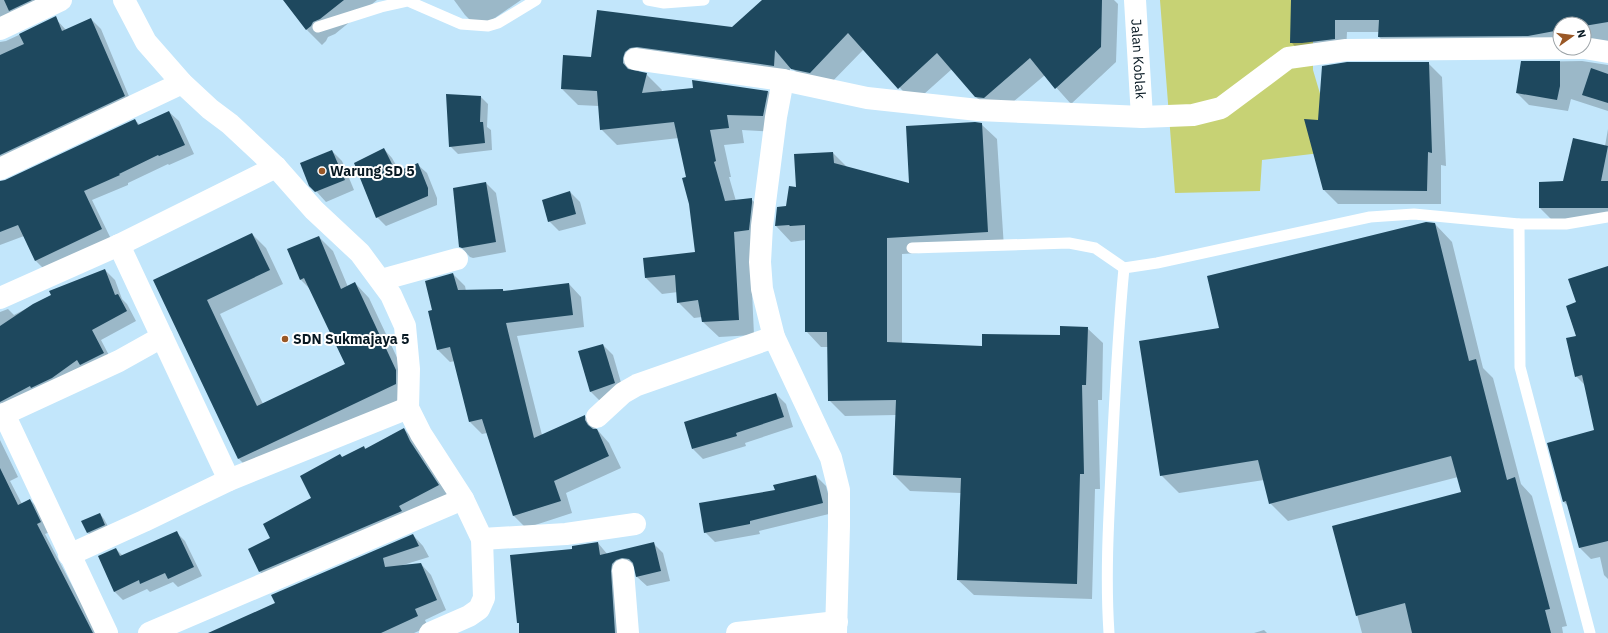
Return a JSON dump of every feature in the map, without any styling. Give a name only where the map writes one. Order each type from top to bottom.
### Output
[{"type":"street","points":[[0,29],[61,0]]},
{"type":"street","points":[[124,0],[146,42],[182,83],[210,109],[230,124],[276,167],[314,210],[360,253],[391,295],[405,326],[409,369],[408,408],[421,434],[463,499],[482,539],[484,598],[479,608],[469,616],[430,633]]},
{"type":"street","name":"Jalan Koblak","points":[[1135,0],[1142,117]]},
{"type":"street","points":[[635,59],[783,80],[867,98],[978,110],[1142,117],[1193,115],[1221,108],[1288,58],[1346,50],[1552,48]]},
{"type":"street","points":[[1592,49],[1608,52]]},
{"type":"street","points":[[737,633],[837,627],[839,490],[831,458],[774,337],[762,289],[760,255],[762,226],[776,117],[783,80]]},
{"type":"street","points":[[0,169],[182,83]]},
{"type":"street","points":[[0,298],[119,245],[276,167]]},
{"type":"street","points":[[119,245],[229,480]]},
{"type":"street","points":[[381,280],[456,260]]},
{"type":"street","points":[[107,633],[2,415],[119,361],[162,337]]},
{"type":"street","points":[[597,417],[623,393],[637,385],[774,337]]},
{"type":"street","points":[[69,555],[144,522],[229,480],[408,408]]},
{"type":"street","points":[[149,633],[463,499]]},
{"type":"street","points":[[482,539],[566,534],[635,524]]},
{"type":"street","points":[[623,570],[628,633]]},
{"type":"lane","points":[[318,27],[381,7],[408,1],[461,24],[488,26],[498,23],[536,0]]},
{"type":"lane","points":[[648,0],[664,3],[704,0]]},
{"type":"lane","points":[[912,248],[1069,243],[1094,248],[1124,268],[1157,263],[1370,217],[1414,214],[1519,224],[1566,224],[1608,217]]},
{"type":"lane","points":[[1519,224],[1520,367],[1590,633]]},
{"type":"lane","points":[[1109,633],[1107,611],[1110,504],[1119,315],[1124,268]]},
{"type":"green space","points":[[1160,0],[1313,0],[1313,70],[1337,151],[1262,160],[1260,191],[1175,193]]},
{"type":"building","points":[[4,0],[32,0],[9,11]]},
{"type":"building","points":[[283,0],[344,0],[320,19],[313,22],[306,30]]},
{"type":"building","points":[[762,0],[1102,0],[1101,47],[1055,89],[1030,58],[984,98],[975,97],[937,53],[898,89],[848,33],[810,73],[791,69],[775,50],[774,66],[637,47],[630,48],[625,52],[623,63],[628,69],[647,73],[642,93],[693,88],[692,80],[768,91],[763,116],[727,115],[729,128],[710,130],[716,161],[714,162],[725,201],[752,198],[752,203],[749,230],[734,232],[739,320],[702,322],[698,300],[677,303],[675,275],[645,278],[643,258],[695,252],[689,204],[682,178],[686,177],[674,122],[600,130],[597,91],[561,89],[563,55],[591,57],[597,10],[732,27]]},
{"type":"building","points":[[1291,0],[1608,0],[1608,22],[1592,25],[1592,16],[1552,16],[1552,32],[1528,36],[1378,37],[1379,20],[1335,20],[1335,39],[1290,43]]},
{"type":"building","points":[[56,16],[62,31],[91,18],[125,96],[0,155],[0,55],[24,44],[19,34]]},
{"type":"building","points":[[1521,61],[1560,61],[1560,86],[1557,100],[1516,93]]},
{"type":"building","points":[[1347,62],[1429,62],[1432,153],[1428,152],[1427,191],[1323,190],[1304,119],[1318,120],[1322,66]]},
{"type":"building","points":[[1591,68],[1608,74],[1608,103],[1582,95]]},
{"type":"building","points":[[446,94],[481,96],[480,122],[483,122],[485,143],[449,147]]},
{"type":"building","points":[[169,111],[185,145],[159,156],[158,155],[119,174],[120,175],[84,191],[102,229],[35,261],[18,225],[0,232],[0,181],[135,119],[138,125]]},
{"type":"building","points":[[975,122],[982,123],[988,232],[887,238],[887,342],[982,346],[982,334],[1060,335],[1060,326],[1088,327],[1086,385],[1082,385],[1084,474],[1080,474],[1077,584],[957,580],[961,478],[893,475],[896,400],[828,401],[827,332],[805,332],[805,225],[775,226],[777,207],[786,206],[789,186],[796,187],[794,154],[833,152],[834,163],[909,183],[906,126]]},
{"type":"building","points":[[1573,138],[1608,146],[1601,181],[1608,181],[1608,208],[1539,208],[1539,182],[1563,181]]},
{"type":"building","points":[[384,148],[396,172],[418,163],[428,188],[428,196],[376,218],[354,163]]},
{"type":"building","name":"Warung SD 5","points":[[332,150],[345,180],[315,192],[309,186],[300,163]]},
{"type":"building","points":[[486,182],[496,242],[462,248],[459,247],[453,188]]},
{"type":"building","points":[[570,191],[576,214],[548,222],[542,200]]},
{"type":"building","points":[[1426,222],[1435,223],[1469,361],[1476,359],[1507,480],[1515,477],[1550,609],[1545,610],[1551,633],[1412,633],[1405,603],[1356,616],[1332,526],[1461,492],[1451,456],[1269,504],[1258,460],[1160,476],[1139,341],[1219,328],[1207,276]]},
{"type":"building","points":[[252,233],[270,270],[207,300],[257,406],[345,364],[304,278],[300,280],[287,249],[319,236],[341,289],[355,282],[396,370],[396,384],[238,459],[153,280]]},
{"type":"building","points":[[1608,266],[1608,541],[1579,548],[1566,501],[1563,502],[1547,443],[1594,430],[1582,375],[1575,377],[1566,338],[1576,336],[1566,306],[1576,302],[1568,279]]},
{"type":"building","points":[[105,269],[115,295],[118,294],[127,311],[92,330],[104,353],[80,365],[77,360],[52,378],[31,388],[30,386],[0,402],[0,326],[33,304],[51,295],[49,291]]},
{"type":"building","points":[[453,273],[458,290],[503,289],[503,291],[569,283],[573,315],[506,323],[534,438],[585,415],[585,420],[588,425],[593,429],[597,429],[609,456],[554,481],[561,501],[513,516],[482,419],[469,422],[450,347],[437,350],[428,311],[432,310],[425,281]]},
{"type":"building","points":[[603,344],[615,383],[590,392],[578,351]]},
{"type":"building","points":[[776,393],[784,417],[736,433],[737,436],[692,449],[684,422]]},
{"type":"building","points":[[404,428],[410,441],[439,485],[399,506],[402,511],[259,572],[248,549],[270,538],[263,524],[311,498],[300,476],[340,454],[342,457],[364,446],[365,449]]},
{"type":"building","points":[[0,468],[18,505],[30,499],[41,522],[37,524],[93,633],[0,633]]},
{"type":"building","points":[[816,475],[823,503],[750,521],[750,524],[704,533],[699,503],[775,490],[773,485]]},
{"type":"building","points":[[100,513],[105,525],[87,533],[81,521]]},
{"type":"building","points":[[177,531],[194,567],[168,579],[165,573],[140,584],[139,580],[114,592],[98,556],[116,548],[120,556]]},
{"type":"building","points":[[413,534],[419,546],[383,558],[385,567],[421,563],[437,600],[415,609],[418,616],[381,633],[208,633],[275,603],[271,595]]},
{"type":"building","points":[[598,542],[600,555],[654,542],[661,571],[636,577],[633,563],[629,559],[622,558],[616,560],[612,564],[611,571],[615,633],[519,633],[510,555],[572,549],[572,546]]},
{"type":"place","name":"Warung SD 5","points":[[322,171]]},
{"type":"place","name":"SDN Sukmajaya 5","points":[[285,339]]}]
